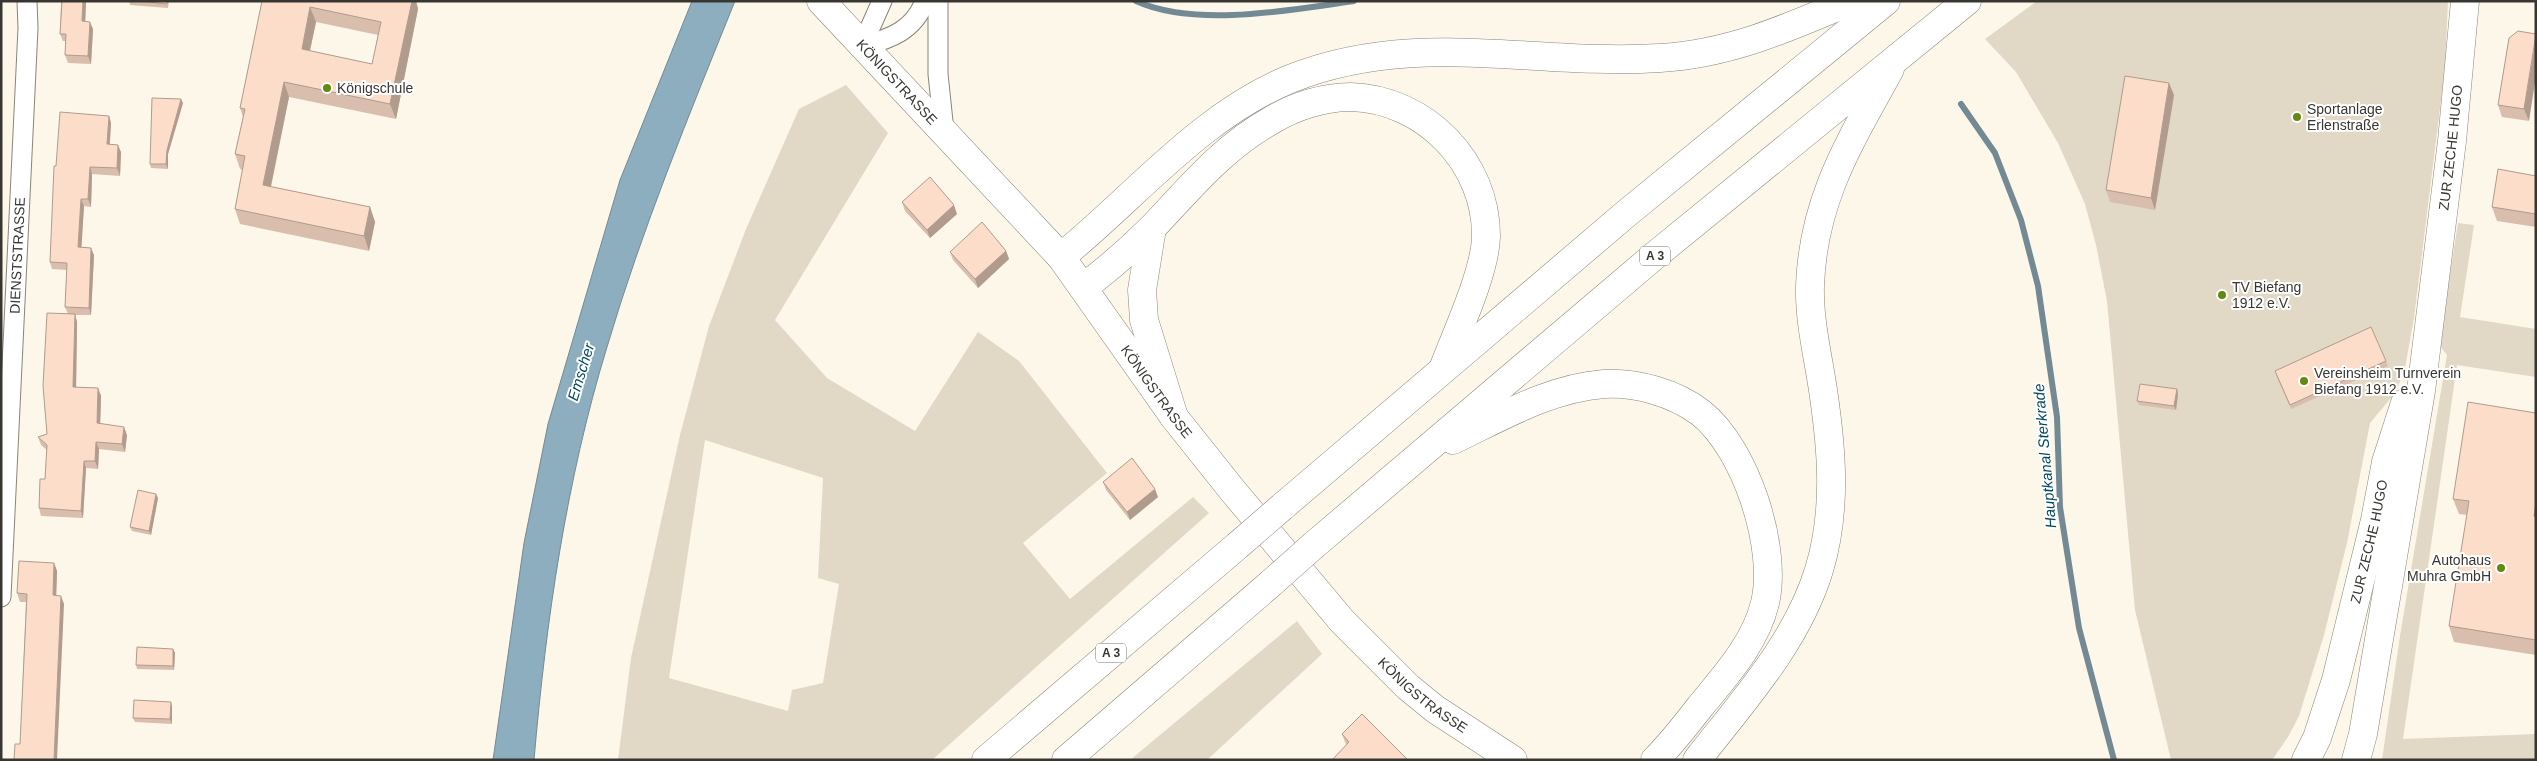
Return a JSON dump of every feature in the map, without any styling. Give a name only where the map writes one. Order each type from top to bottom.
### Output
[{"type":"main road","name":"KÖNIGSTRASSE","points":[[821,1],[1061,257],[1174,417],[1321,597],[1375,655],[1428,704],[1492,752],[1513,760]]},
{"type":"main road","points":[[1061,257],[1096,229],[1186,146],[1228,114],[1273,87],[1321,68],[1351,59],[1412,52],[1598,59],[1689,55],[1716,51],[1758,40],[1851,1]]},
{"type":"main road","name":"A 3","points":[[986,760],[1628,213],[1886,1]]},
{"type":"main road","name":"A 3","points":[[1066,760],[1314,545],[1646,263],[1967,1]]},
{"type":"main road","name":"ZUR ZECHE HUGO","points":[[2356,760],[2364,734],[2417,419],[2452,141],[2465,1]]},
{"type":"main road","points":[[1697,760],[1786,641],[1803,610],[1819,570],[1830,518],[1832,492],[1829,433],[1812,319],[1810,288],[1814,238],[1834,173],[1897,57]]},
{"type":"main road","points":[[1084,287],[1113,264],[1152,228],[1187,188],[1227,151],[1256,129],[1294,109],[1315,102],[1352,97],[1386,103],[1414,114],[1438,131],[1453,146],[1472,175],[1484,210],[1486,238],[1482,264],[1443,370]]},
{"type":"main road","points":[[1152,228],[1142,290],[1144,320],[1174,417]]},
{"type":"main road","name":"ZUR ZECHE HUGO","points":[[2306,760],[2317,738],[2336,680],[2375,520],[2386,462],[2428,322]]},
{"type":"main road","points":[[1416,459],[1525,405],[1548,396],[1588,386],[1622,384],[1656,392],[1694,409],[1716,430],[1743,471],[1756,501],[1764,535],[1768,568],[1765,603],[1753,636],[1732,668],[1655,760]]},
{"type":"main road","points":[[1719,760],[1726,723]]},
{"type":"street","name":"DIENSTSTRASSE","points":[[1,597],[28,28],[27,1]]},
{"type":"street","points":[[862,46],[882,1]]},
{"type":"street","points":[[862,46],[879,42],[904,31],[920,14],[925,1]]},
{"type":"street","points":[[938,1],[938,74],[944,132]]},
{"type":"shaded area","points":[[2037,1],[2448,1],[2445,68],[2414,318],[2405,368],[2396,392],[2370,423],[2347,543],[2324,635],[2299,716],[2288,737],[2272,760],[2171,760],[2135,610],[2107,301],[2096,245],[2085,204],[2058,143],[2016,72],[1985,39]]},
{"type":"shaded area","points":[[846,85],[888,133],[775,320],[827,378],[915,431],[978,332],[1019,361],[1107,473],[1023,543],[1070,599],[1193,497],[1209,513],[932,760],[618,760],[631,658],[680,435],[709,326],[746,229],[799,109]],"holes":[[[705,440],[823,478],[818,578],[839,584],[823,683],[792,690],[788,711],[669,678]]]},
{"type":"shaded area","points":[[2458,223],[2474,225],[2460,317],[2536,329],[2536,377],[2457,365],[2403,739],[2536,734],[2536,760],[2382,760],[2400,636],[2447,355],[2439,345]]},
{"type":"shaded area","points":[[1297,621],[1322,654],[1207,760],[1130,760]]},
{"type":"water","name":"Emscher","points":[[692,1],[735,1],[635,259],[593,398],[569,500],[560,552],[545,656],[534,760],[493,760],[524,543],[548,424],[620,180]]},
{"type":"building","points":[[62,1],[83,1],[82,21],[90,22],[88,56],[65,55],[66,34],[60,34]]},
{"type":"building","points":[[139,1],[167,1],[167,4]]},
{"type":"building","name":"Königschule","points":[[262,1],[412,1],[390,104],[284,82],[263,185],[370,207],[364,236],[235,209],[245,156],[235,154],[245,109],[240,108]],"holes":[[[310,7],[381,22],[372,64],[302,49]]]},
{"type":"building","points":[[2518,31],[2536,34],[2524,109],[2498,105],[2509,38]]},
{"type":"building","points":[[2125,76],[2169,83],[2151,198],[2106,190]]},
{"type":"building","points":[[152,98],[181,99],[167,150],[166,164],[150,164]]},
{"type":"building","points":[[60,112],[109,116],[107,144],[118,145],[117,168],[90,167],[88,199],[81,199],[78,247],[91,248],[89,308],[65,307],[67,263],[50,262],[54,166],[56,166]]},
{"type":"building","points":[[2498,169],[2536,176],[2536,214],[2492,207]]},
{"type":"building","points":[[930,177],[954,205],[927,230],[902,202]]},
{"type":"building","points":[[982,222],[1006,251],[975,279],[950,252]]},
{"type":"building","points":[[47,313],[75,314],[73,387],[98,388],[97,423],[124,427],[122,444],[96,442],[95,461],[84,461],[81,511],[39,508],[40,479],[45,479],[47,445],[38,437],[47,434],[43,386]]},
{"type":"building","points":[[2371,327],[2386,361],[2290,405],[2275,371]]},
{"type":"building","points":[[2140,384],[2177,389],[2174,406],[2137,401]]},
{"type":"building","name":"Autohaus Muhra GmbH","points":[[2468,402],[2536,413],[2536,502],[2534,516],[2536,517],[2536,640],[2449,626],[2469,501],[2453,499]]},
{"type":"building","points":[[1132,458],[1155,489],[1127,512],[1103,482]]},
{"type":"building","points":[[138,490],[156,494],[149,531],[130,527]]},
{"type":"building","points":[[19,561],[54,563],[53,595],[61,596],[54,760],[14,760],[15,744],[20,744],[27,594],[17,593]]},
{"type":"building","points":[[137,647],[173,649],[173,666],[136,665]]},
{"type":"building","points":[[134,700],[171,702],[170,719],[133,718]]},
{"type":"building","points":[[1362,714],[1408,760],[1332,760],[1349,742],[1342,734]]},
{"type":"waterway","points":[[1136,1],[1160,9],[1186,14],[1214,15],[1273,12],[1354,1]]},
{"type":"waterway","name":"Hauptkanal Sterkrade","points":[[1961,104],[1995,153],[2021,220],[2038,286],[2057,417],[2060,507],[2079,628],[2114,760]]},
{"type":"place","name":"Königschule","points":[[327,88]]},
{"type":"place","name":"Sportanlage Erlenstraße","points":[[2297,117]]},
{"type":"place","name":"TV Biefang 1912 e.V.","points":[[2222,295]]},
{"type":"place","name":"Vereinsheim Turnverein Biefang 1912 e.V.","points":[[2304,381]]},
{"type":"place","name":"Autohaus Muhra GmbH","points":[[2501,568]]}]
